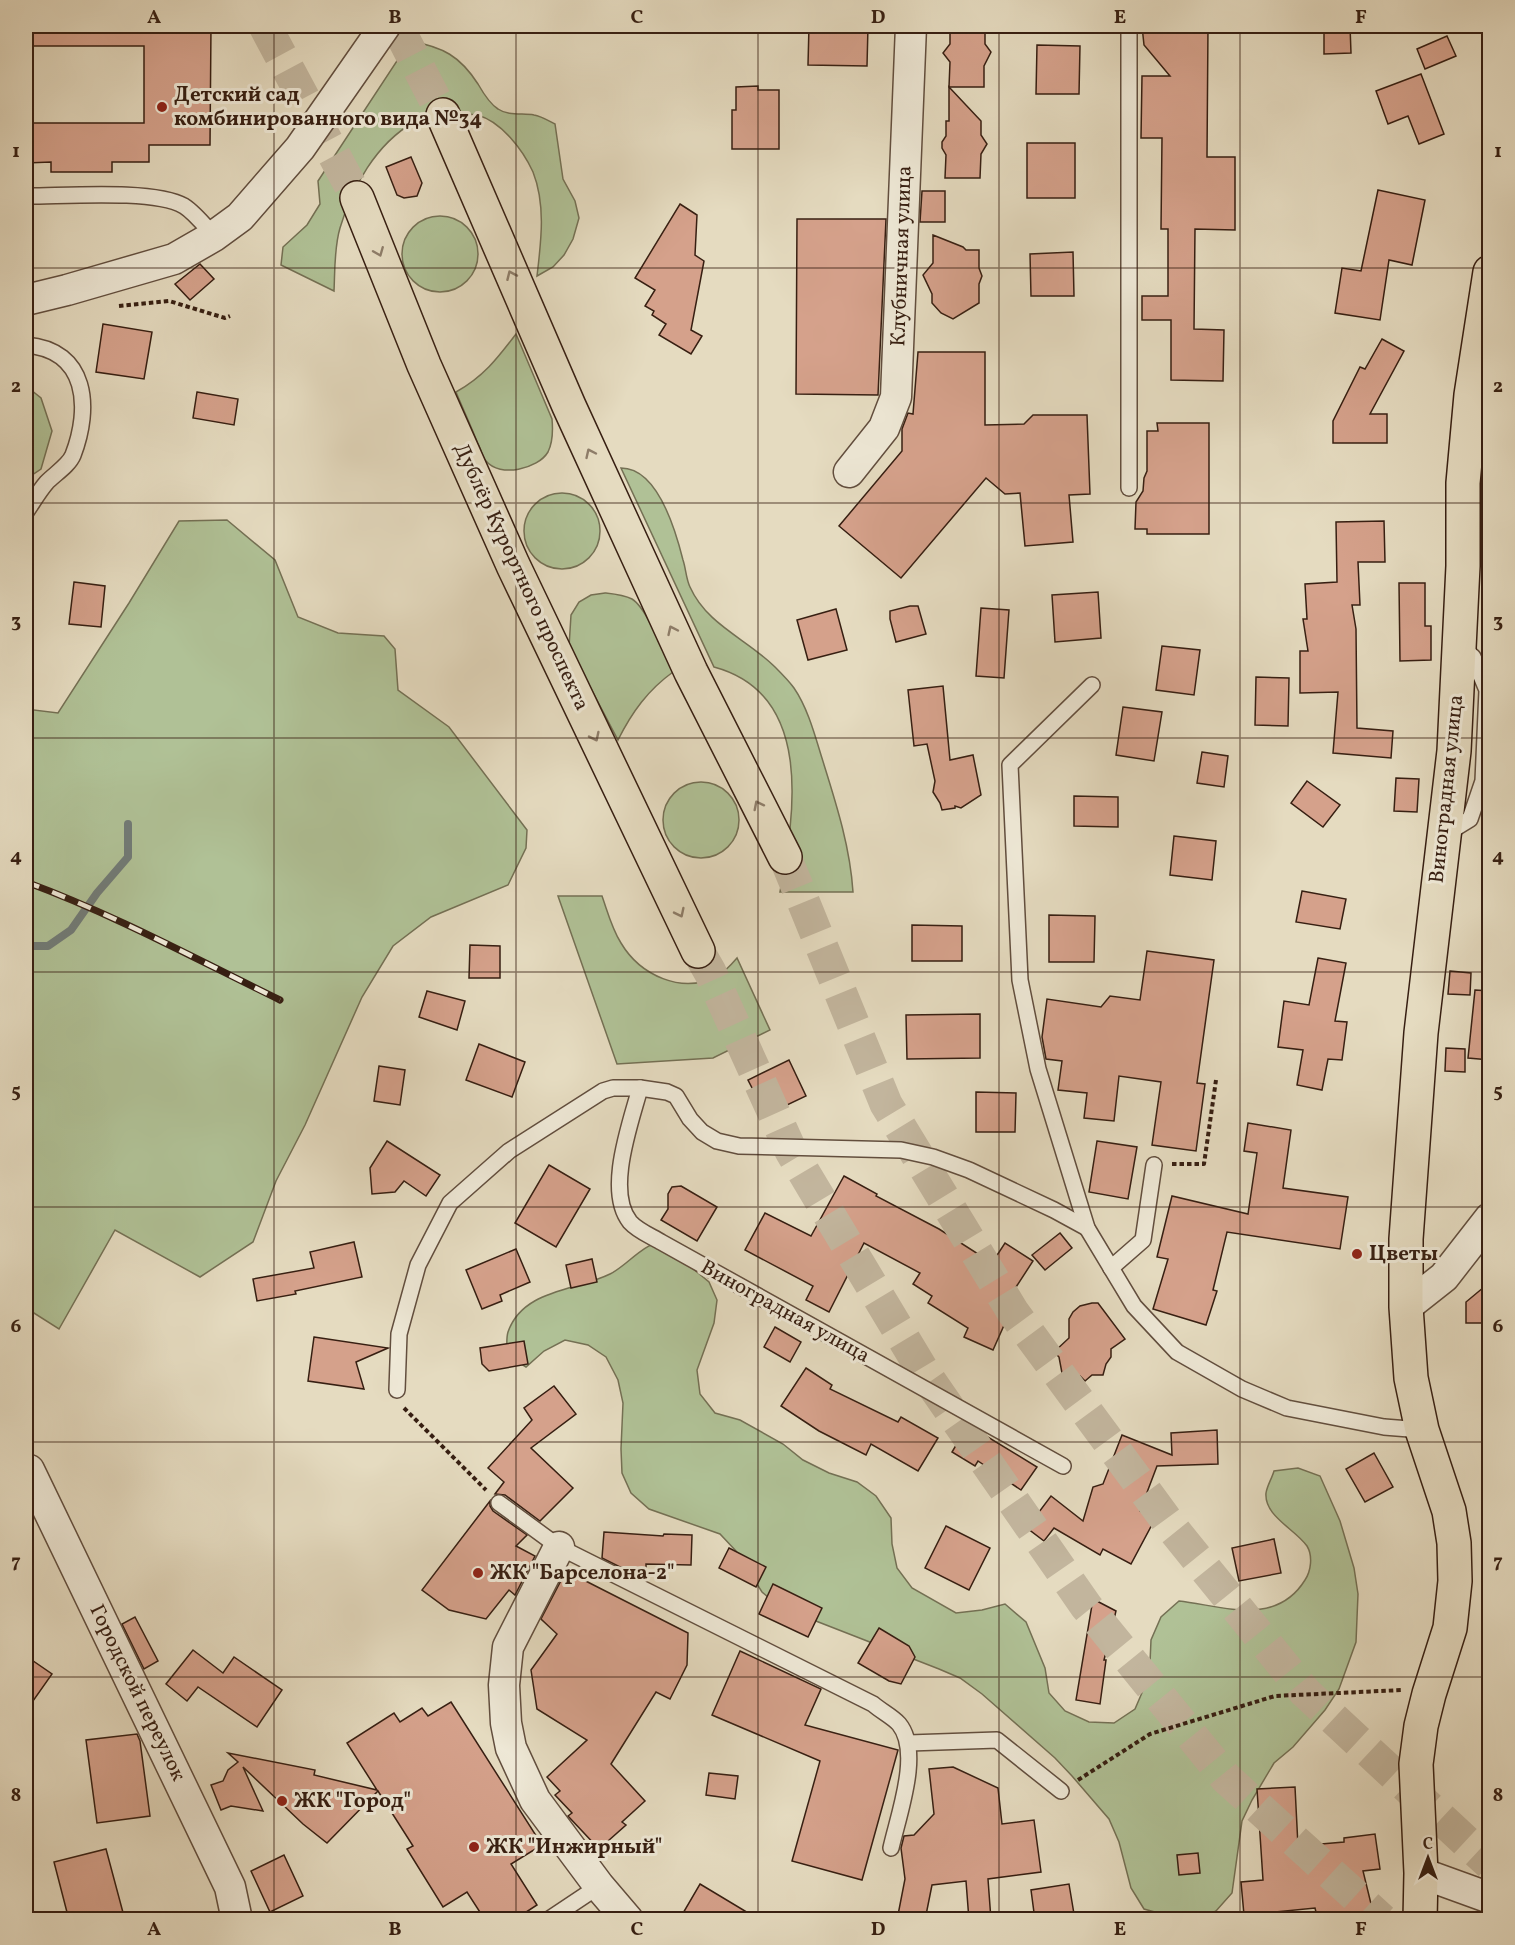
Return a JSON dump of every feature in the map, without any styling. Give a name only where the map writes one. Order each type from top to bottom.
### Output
[{"type":"main road","points":[[443,116],[569,406],[676,640],[785,857]]},
{"type":"main road","name":"Дублёр Курортного проспекта","points":[[357,198],[424,364],[513,564],[698,951]]},
{"type":"main road","name":"Виноградная улица","points":[[1420,1920],[1421,1873],[1416,1764],[1421,1726],[1429,1694],[1450,1628],[1455,1581],[1454,1542],[1449,1511],[1422,1430],[1411,1378],[1406,1307],[1406,1239],[1421,1033],[1454,751],[1460,644],[1463,483],[1471,395],[1490,272]]},
{"type":"street","points":[[26,300],[174,259],[214,236],[240,217],[300,148],[385,26]]},
{"type":"street","name":"Клубничная улица","points":[[849,472],[884,428],[896,398],[911,26]]},
{"type":"street","points":[[1406,1307],[1444,1277],[1490,1218]]},
{"type":"street","name":"Городской переулок","points":[[29,1470],[230,1887],[237,1920]]},
{"type":"street","points":[[559,1547],[508,1647],[504,1685],[506,1723],[511,1748],[535,1800],[599,1886],[628,1920]]},
{"type":"street","points":[[1421,1873],[1490,1898]]},
{"type":"lane","points":[[1129,26],[1129,488]]},
{"type":"lane","points":[[29,196],[143,196],[173,200],[187,208],[214,236]]},
{"type":"lane","points":[[26,345],[45,349],[66,361],[80,383],[84,409],[72,458],[46,483],[26,512]]},
{"type":"lane","points":[[1092,685],[1010,765],[1020,980],[1038,1069],[1087,1227],[1134,1306],[1177,1352],[1242,1389],[1287,1408],[1384,1428],[1422,1430]]},
{"type":"lane","points":[[397,1390],[399,1335],[418,1265],[450,1203],[509,1151],[592,1097],[613,1088],[640,1088],[667,1092],[676,1096],[690,1119],[702,1132],[717,1141],[740,1146],[901,1150],[933,1157],[969,1170],[1087,1227]]},
{"type":"lane","name":"Виноградная улица","points":[[640,1088],[621,1167],[620,1193],[623,1210],[641,1231],[1063,1466]]},
{"type":"lane","points":[[1111,1268],[1143,1240],[1154,1165]]},
{"type":"lane","points":[[499,1503],[559,1547],[873,1704],[899,1724],[909,1743],[908,1769],[891,1848]]},
{"type":"lane","points":[[909,1743],[997,1740],[1061,1791]]},
{"type":"lane","points":[[548,1920],[599,1886]]},
{"type":"path","points":[[116,307],[138,302],[169,301],[225,318],[230,316]]},
{"type":"path","points":[[1154,1165],[1204,1164],[1216,1080]]},
{"type":"path","points":[[397,1390],[405,1411],[499,1503]]},
{"type":"path","points":[[1061,1791],[1150,1734],[1275,1696],[1406,1690]]},
{"type":"green space","points":[[410,41],[432,46],[450,54],[471,74],[489,101],[498,109],[511,113],[530,114],[555,124],[563,179],[575,201],[579,218],[573,239],[564,255],[553,267],[537,276],[541,224],[540,197],[533,172],[523,155],[503,130],[494,123],[477,115],[458,114],[445,114],[414,122],[388,142],[367,168],[351,197],[340,228],[336,251],[334,291],[281,265],[283,247],[307,225],[320,204],[318,181]]},
{"type":"green space","points":[[433,216],[447,216],[461,222],[472,233],[476,239],[478,254],[476,269],[467,281],[455,290],[433,292],[419,286],[408,275],[402,261],[402,247],[408,233],[419,222]]},
{"type":"green space","points":[[516,334],[552,419],[552,440],[548,452],[536,463],[528,467],[509,470],[492,466],[485,459],[456,392],[489,367]]},
{"type":"green space","points":[[26,386],[41,398],[52,431],[41,469],[26,479]]},
{"type":"green space","points":[[621,468],[634,471],[645,478],[655,490],[676,534],[689,584],[697,600],[717,622],[775,667],[799,695],[813,729],[836,806],[849,857],[853,892],[780,892],[786,861],[792,794],[790,760],[783,729],[769,703],[746,681],[714,667]]},
{"type":"green space","points":[[570,493],[583,499],[594,510],[600,523],[598,546],[583,563],[570,569],[554,569],[541,563],[526,546],[524,523],[530,510],[547,495]]},
{"type":"green space","points":[[227,520],[275,560],[298,617],[338,633],[384,636],[395,649],[398,690],[449,727],[527,830],[526,848],[508,885],[431,917],[393,946],[362,997],[305,1125],[276,1181],[253,1242],[200,1277],[115,1230],[59,1329],[26,1308],[26,709],[58,713],[179,521]]},
{"type":"green space","points":[[605,593],[632,599],[638,604],[655,632],[673,672],[641,702],[618,740],[569,647],[571,615],[579,602],[591,595]]},
{"type":"green space","points":[[709,782],[722,788],[733,799],[739,812],[737,835],[722,852],[709,858],[693,858],[680,852],[665,835],[663,812],[669,799],[686,784]]},
{"type":"green space","points":[[558,896],[602,896],[615,932],[629,954],[650,973],[663,979],[690,983],[704,981],[723,972],[737,958],[770,1030],[713,1058],[617,1064]]},
{"type":"green space","points":[[661,1242],[709,1282],[717,1300],[714,1323],[697,1370],[700,1394],[715,1413],[740,1420],[783,1444],[803,1460],[829,1473],[857,1482],[876,1496],[891,1518],[892,1544],[897,1568],[912,1588],[956,1613],[1005,1604],[1026,1622],[1045,1668],[1049,1693],[1065,1711],[1089,1722],[1114,1723],[1135,1709],[1144,1688],[1150,1663],[1151,1640],[1161,1617],[1179,1601],[1248,1610],[1264,1609],[1279,1604],[1293,1595],[1307,1576],[1310,1568],[1310,1554],[1302,1540],[1270,1509],[1266,1493],[1274,1471],[1298,1468],[1320,1476],[1340,1521],[1354,1568],[1358,1594],[1356,1642],[1339,1689],[1325,1710],[1293,1747],[1274,1763],[1252,1800],[1242,1821],[1232,1893],[1216,1911],[1202,1919],[1180,1919],[1144,1909],[1131,1888],[1119,1842],[1109,1819],[1055,1758],[982,1694],[960,1678],[780,1607],[762,1592],[736,1551],[720,1534],[649,1509],[631,1493],[622,1473],[623,1403],[618,1380],[606,1357],[588,1345],[565,1340],[544,1351],[526,1367],[507,1355],[508,1332],[515,1318],[525,1307],[552,1293],[610,1274],[647,1247]]},
{"type":"building","points":[[26,26],[211,26],[210,145],[149,145],[149,162],[112,162],[112,172],[51,172],[51,162],[26,163],[26,123],[144,123],[144,46],[26,46]]},
{"type":"building","points":[[809,26],[868,26],[867,66],[808,65]]},
{"type":"building","points":[[973,26],[985,26],[985,44],[991,52],[984,66],[984,87],[949,87],[950,62],[943,53],[950,44],[950,29],[970,29]]},
{"type":"building","points":[[1142,26],[1208,26],[1207,157],[1235,157],[1235,230],[1195,229],[1194,329],[1224,330],[1223,381],[1171,380],[1171,320],[1142,320],[1142,296],[1168,296],[1168,229],[1161,229],[1162,138],[1141,138],[1142,76],[1170,76],[1144,45]]},
{"type":"building","points":[[1324,26],[1350,26],[1351,53],[1324,54]]},
{"type":"building","points":[[1447,36],[1456,56],[1425,69],[1417,49]]},
{"type":"building","points":[[1037,45],[1080,46],[1079,94],[1036,94]]},
{"type":"building","points":[[1421,74],[1444,134],[1419,144],[1408,116],[1388,124],[1376,91]]},
{"type":"building","points":[[758,86],[758,90],[779,90],[779,149],[732,149],[732,110],[736,110],[736,87]]},
{"type":"building","points":[[949,87],[981,121],[981,135],[987,144],[981,154],[980,178],[945,178],[946,155],[942,142],[946,136],[946,121],[949,121]]},
{"type":"building","points":[[1027,143],[1075,143],[1075,198],[1027,198]]},
{"type":"building","points":[[411,157],[422,183],[417,196],[404,198],[397,195],[386,167]]},
{"type":"building","points":[[1378,190],[1425,200],[1412,265],[1389,260],[1380,320],[1335,313],[1342,268],[1361,271]]},
{"type":"building","points":[[922,191],[945,191],[945,222],[920,222]]},
{"type":"building","points":[[680,204],[697,215],[695,255],[704,261],[691,330],[702,336],[691,354],[659,335],[666,324],[652,315],[654,311],[645,306],[655,290],[635,278]]},
{"type":"building","points":[[797,219],[886,219],[878,395],[796,394]]},
{"type":"building","points":[[933,235],[966,250],[979,250],[979,268],[982,276],[979,284],[979,303],[953,319],[941,313],[932,303],[932,294],[923,275],[933,263]]},
{"type":"building","points":[[1073,252],[1074,296],[1031,296],[1030,254]]},
{"type":"building","points":[[200,264],[214,279],[190,300],[175,284]]},
{"type":"building","points":[[103,324],[152,332],[144,379],[96,372]]},
{"type":"building","points":[[1382,339],[1404,351],[1370,414],[1387,414],[1387,443],[1333,443],[1333,421],[1360,367],[1365,369]]},
{"type":"building","points":[[918,352],[985,352],[985,425],[1024,424],[1033,415],[1087,415],[1090,494],[1069,495],[1073,542],[1025,546],[1020,493],[1005,494],[986,478],[901,578],[839,526],[902,451],[902,429],[908,413],[913,414]]},
{"type":"building","points":[[197,392],[238,399],[234,425],[193,418]]},
{"type":"building","points":[[1157,423],[1209,423],[1209,534],[1147,534],[1147,529],[1135,529],[1136,502],[1143,491],[1147,471],[1147,431],[1158,431]]},
{"type":"building","points":[[1384,521],[1385,562],[1358,562],[1360,605],[1352,605],[1356,629],[1357,728],[1393,731],[1391,758],[1333,753],[1338,692],[1300,693],[1300,651],[1308,651],[1303,619],[1307,619],[1305,584],[1337,582],[1336,522]]},
{"type":"building","points":[[74,582],[105,586],[101,627],[69,624]]},
{"type":"building","points":[[1399,583],[1425,583],[1425,626],[1431,626],[1431,660],[1400,661]]},
{"type":"building","points":[[1098,592],[1101,638],[1055,642],[1052,595]]},
{"type":"building","points":[[918,606],[926,634],[896,642],[890,611]]},
{"type":"building","points":[[981,608],[1009,610],[1004,678],[976,676]]},
{"type":"building","points":[[836,609],[847,650],[808,660],[797,620]]},
{"type":"building","points":[[1162,646],[1200,650],[1194,695],[1156,690]]},
{"type":"building","points":[[1256,677],[1289,678],[1288,726],[1255,725]]},
{"type":"building","points":[[943,686],[950,760],[973,755],[981,795],[961,808],[955,806],[955,808],[942,810],[933,792],[935,781],[927,744],[914,746],[908,690]]},
{"type":"building","points":[[1123,707],[1162,712],[1154,761],[1116,755]]},
{"type":"building","points":[[1202,752],[1228,756],[1224,787],[1197,783]]},
{"type":"building","points":[[1396,778],[1419,779],[1417,812],[1394,811]]},
{"type":"building","points":[[1307,781],[1340,805],[1323,827],[1291,803]]},
{"type":"building","points":[[1074,796],[1118,797],[1118,827],[1074,826]]},
{"type":"building","points":[[1174,836],[1216,841],[1212,880],[1170,875]]},
{"type":"building","points":[[1302,891],[1346,899],[1340,929],[1296,922]]},
{"type":"building","points":[[1049,915],[1095,916],[1094,962],[1049,962]]},
{"type":"building","points":[[912,925],[962,926],[962,961],[912,961]]},
{"type":"building","points":[[470,945],[500,946],[500,978],[469,978]]},
{"type":"building","points":[[1147,951],[1214,960],[1197,1083],[1205,1084],[1196,1151],[1152,1145],[1161,1082],[1119,1076],[1114,1121],[1084,1118],[1087,1093],[1058,1090],[1062,1061],[1046,1059],[1042,1037],[1047,999],[1101,1007],[1110,996],[1140,1000]]},
{"type":"building","points":[[1318,958],[1346,963],[1335,1021],[1347,1022],[1342,1060],[1328,1059],[1322,1090],[1297,1085],[1303,1050],[1278,1047],[1284,1001],[1309,1005]]},
{"type":"building","points":[[1450,971],[1471,973],[1470,995],[1448,994]]},
{"type":"building","points":[[1475,990],[1490,991],[1490,1060],[1468,1058]]},
{"type":"building","points":[[427,991],[465,1001],[457,1030],[419,1017]]},
{"type":"building","points":[[980,1014],[980,1058],[907,1059],[906,1015]]},
{"type":"building","points":[[479,1044],[525,1062],[512,1097],[466,1080]]},
{"type":"building","points":[[1446,1048],[1465,1049],[1465,1072],[1445,1071]]},
{"type":"building","points":[[789,1060],[806,1096],[766,1115],[748,1080]]},
{"type":"building","points":[[379,1066],[405,1070],[400,1105],[374,1101]]},
{"type":"building","points":[[976,1092],[1016,1093],[1015,1132],[976,1132]]},
{"type":"building","points":[[1248,1123],[1291,1130],[1283,1188],[1348,1197],[1340,1249],[1227,1232],[1213,1290],[1217,1291],[1206,1325],[1153,1309],[1168,1259],[1157,1257],[1172,1196],[1248,1214],[1257,1153],[1244,1151]]},
{"type":"building","points":[[387,1141],[440,1175],[426,1196],[404,1181],[395,1192],[372,1194],[370,1168]]},
{"type":"building","points":[[1097,1141],[1137,1147],[1128,1199],[1089,1192]]},
{"type":"building","points":[[549,1165],[590,1189],[556,1247],[515,1223]]},
{"type":"building","points":[[844,1176],[877,1194],[876,1196],[939,1229],[992,1263],[1005,1243],[1033,1261],[1001,1310],[1009,1314],[993,1350],[964,1337],[968,1328],[928,1303],[932,1296],[913,1284],[920,1273],[864,1243],[829,1312],[806,1300],[813,1286],[745,1250],[765,1213],[811,1236]]},
{"type":"building","points":[[681,1186],[717,1207],[697,1241],[661,1220],[668,1209],[668,1194],[672,1187]]},
{"type":"building","points":[[1060,1233],[1072,1248],[1045,1270],[1032,1255]]},
{"type":"building","points":[[354,1242],[362,1277],[295,1291],[296,1294],[257,1301],[253,1279],[314,1268],[310,1252]]},
{"type":"building","points":[[516,1249],[530,1282],[500,1295],[502,1301],[482,1309],[466,1270]]},
{"type":"building","points":[[592,1259],[597,1282],[571,1288],[566,1265]]},
{"type":"building","points":[[1490,1282],[1490,1323],[1466,1323],[1466,1302]]},
{"type":"building","points":[[1098,1303],[1125,1339],[1111,1349],[1111,1357],[1103,1375],[1092,1375],[1085,1381],[1080,1376],[1062,1373],[1059,1357],[1054,1352],[1069,1338],[1069,1319],[1073,1312],[1080,1306]]},
{"type":"building","points":[[775,1327],[801,1342],[790,1362],[764,1347]]},
{"type":"building","points":[[314,1337],[388,1348],[356,1362],[364,1389],[308,1381]]},
{"type":"building","points":[[524,1341],[528,1364],[489,1371],[482,1364],[480,1348]]},
{"type":"building","points":[[806,1368],[832,1385],[830,1389],[898,1422],[901,1417],[938,1438],[918,1471],[871,1444],[866,1455],[819,1431],[781,1406]]},
{"type":"building","points":[[554,1386],[576,1414],[531,1448],[573,1488],[540,1521],[505,1495],[495,1494],[504,1482],[488,1468],[532,1420],[524,1408]]},
{"type":"building","points":[[968,1425],[1037,1467],[1021,1490],[978,1461],[975,1466],[952,1452]]},
{"type":"building","points":[[1217,1430],[1218,1464],[1157,1466],[1140,1511],[1155,1519],[1131,1564],[1103,1549],[1100,1555],[1054,1528],[1044,1541],[1027,1528],[1051,1496],[1083,1521],[1093,1487],[1103,1484],[1122,1435],[1172,1455],[1171,1433]]},
{"type":"building","points":[[1374,1453],[1393,1487],[1365,1502],[1346,1469]]},
{"type":"building","name":"ЖК \"Барселона-2\"","points":[[490,1501],[493,1511],[527,1535],[516,1546],[535,1556],[515,1595],[509,1590],[486,1619],[449,1610],[422,1590]]},
{"type":"building","points":[[946,1526],[990,1548],[969,1590],[925,1568]]},
{"type":"building","points":[[604,1532],[663,1536],[664,1534],[692,1535],[691,1565],[646,1564],[646,1568],[620,1567],[602,1558]]},
{"type":"building","points":[[1274,1539],[1281,1573],[1239,1581],[1232,1548]]},
{"type":"building","points":[[729,1548],[766,1567],[756,1587],[719,1568]]},
{"type":"building","points":[[566,1571],[688,1633],[687,1665],[670,1699],[656,1692],[611,1764],[645,1801],[622,1822],[626,1825],[599,1849],[568,1816],[572,1813],[555,1795],[560,1791],[547,1777],[587,1740],[537,1709],[531,1670],[557,1634],[541,1619]]},
{"type":"building","points":[[773,1584],[822,1608],[808,1637],[759,1614]]},
{"type":"building","points":[[1093,1599],[1116,1611],[1104,1660],[1106,1660],[1100,1704],[1076,1700]]},
{"type":"building","points":[[135,1617],[158,1661],[144,1669],[122,1624]]},
{"type":"building","points":[[879,1628],[909,1646],[915,1657],[901,1684],[889,1681],[858,1663]]},
{"type":"building","points":[[193,1650],[223,1673],[234,1657],[282,1690],[257,1727],[198,1687],[187,1701],[166,1684]]},
{"type":"building","points":[[740,1651],[821,1689],[805,1725],[898,1750],[862,1880],[792,1861],[820,1761],[712,1715]]},
{"type":"building","points":[[26,1656],[52,1674],[26,1711]]},
{"type":"building","points":[[451,1702],[542,1845],[511,1864],[537,1905],[514,1920],[485,1920],[467,1892],[443,1907],[407,1849],[413,1846],[378,1791],[327,1843],[303,1824],[243,1767],[263,1811],[231,1806],[221,1810],[211,1785],[223,1781],[228,1770],[238,1762],[228,1753],[315,1770],[314,1775],[377,1790],[347,1743],[394,1713],[400,1722],[422,1708],[428,1716]]},
{"type":"building","points":[[137,1734],[140,1741],[150,1816],[97,1823],[86,1740]]},
{"type":"building","points":[[953,1767],[998,1788],[1002,1824],[1034,1820],[1041,1872],[988,1879],[991,1920],[969,1920],[966,1881],[932,1885],[925,1920],[897,1920],[905,1879],[901,1848],[904,1836],[914,1835],[934,1814],[929,1769]]},
{"type":"building","points":[[709,1773],[738,1776],[735,1799],[706,1795]]},
{"type":"building","points":[[1295,1787],[1298,1846],[1344,1842],[1344,1838],[1375,1834],[1380,1869],[1363,1871],[1373,1912],[1342,1920],[1318,1920],[1315,1908],[1244,1915],[1241,1882],[1263,1880],[1257,1789]]},
{"type":"building","points":[[106,1849],[125,1920],[69,1920],[54,1862]]},
{"type":"building","points":[[1198,1853],[1200,1873],[1179,1875],[1177,1855]]},
{"type":"building","points":[[284,1855],[303,1896],[270,1912],[251,1871]]},
{"type":"building","points":[[700,1884],[760,1920],[679,1920]]},
{"type":"building","points":[[1069,1884],[1075,1920],[1035,1920],[1031,1890]]},
{"type":"waterway","points":[[26,946],[48,946],[71,930],[97,893],[128,857],[128,824]]},
{"type":"tunnel","points":[[265,26],[357,198]]},
{"type":"tunnel","points":[[397,26],[443,115]]},
{"type":"tunnel","points":[[785,857],[886,1104],[1013,1312],[1173,1529],[1305,1692],[1490,1864]]},
{"type":"tunnel","points":[[698,951],[710,972],[791,1151],[923,1371],[1086,1606],[1226,1778],[1382,1920]]},
{"type":"railway","points":[[26,882],[122,923],[280,1000]]},
{"type":"place","name":"Детский сад комбинированного вида №34","points":[[162,107]]},
{"type":"place","name":"Цветы","points":[[1357,1254]]},
{"type":"place","name":"ЖК \"Барселона-2\"","points":[[478,1573]]},
{"type":"place","name":"ЖК \"Город\"","points":[[282,1801]]},
{"type":"place","name":"ЖК \"Инжирный\"","points":[[474,1847]]}]
